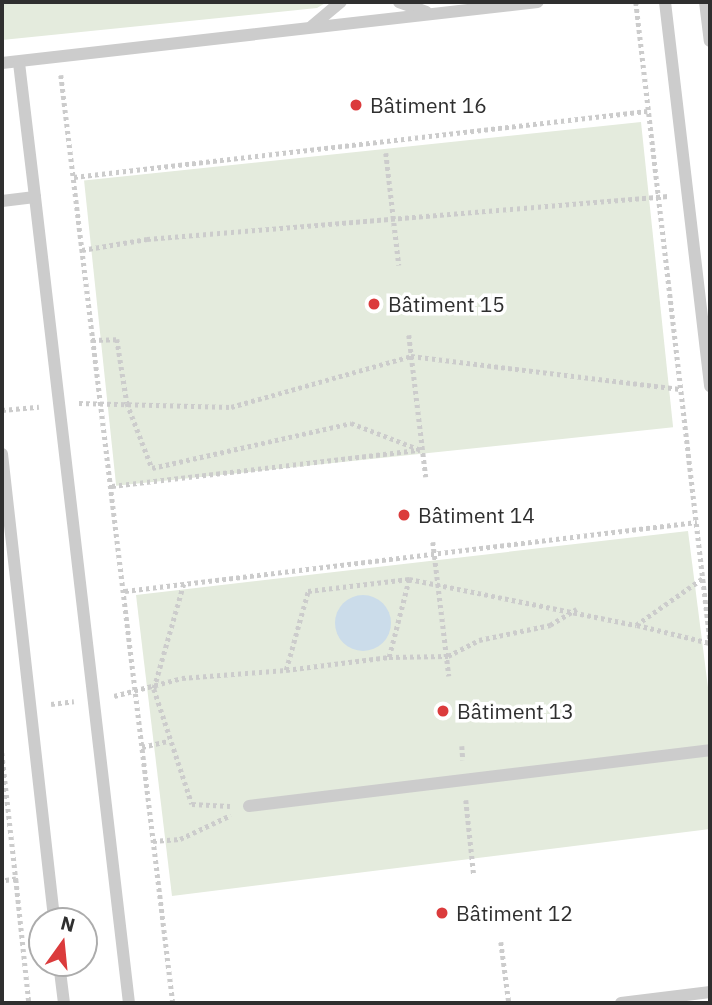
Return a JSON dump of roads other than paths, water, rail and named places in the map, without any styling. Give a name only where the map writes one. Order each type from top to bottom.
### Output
[{"type":"lane","points":[[307,28],[341,2]]},
{"type":"lane","points":[[399,2],[433,14]]},
{"type":"lane","points":[[2,63],[538,2]]},
{"type":"lane","points":[[665,2],[710,386]]},
{"type":"lane","points":[[705,2],[710,41]]},
{"type":"lane","points":[[19,63],[130,1003]]},
{"type":"lane","points":[[2,201],[34,197]]},
{"type":"lane","points":[[2,454],[52,907]]},
{"type":"lane","points":[[249,806],[710,750]]},
{"type":"lane","points":[[61,977],[64,1003]]},
{"type":"lane","points":[[621,1003],[710,992]]},
{"type":"water","points":[[358,595],[368,595],[383,603],[389,612],[389,634],[383,643],[368,651],[358,651],[340,639],[335,628],[335,618],[347,600]]},
{"type":"place","name":"Bâtiment 16","points":[[356,105]]},
{"type":"place","name":"Bâtiment 15","points":[[374,304]]},
{"type":"place","name":"Bâtiment 14","points":[[404,515]]},
{"type":"place","name":"Bâtiment 13","points":[[443,711]]},
{"type":"place","name":"Bâtiment 12","points":[[442,913]]}]
